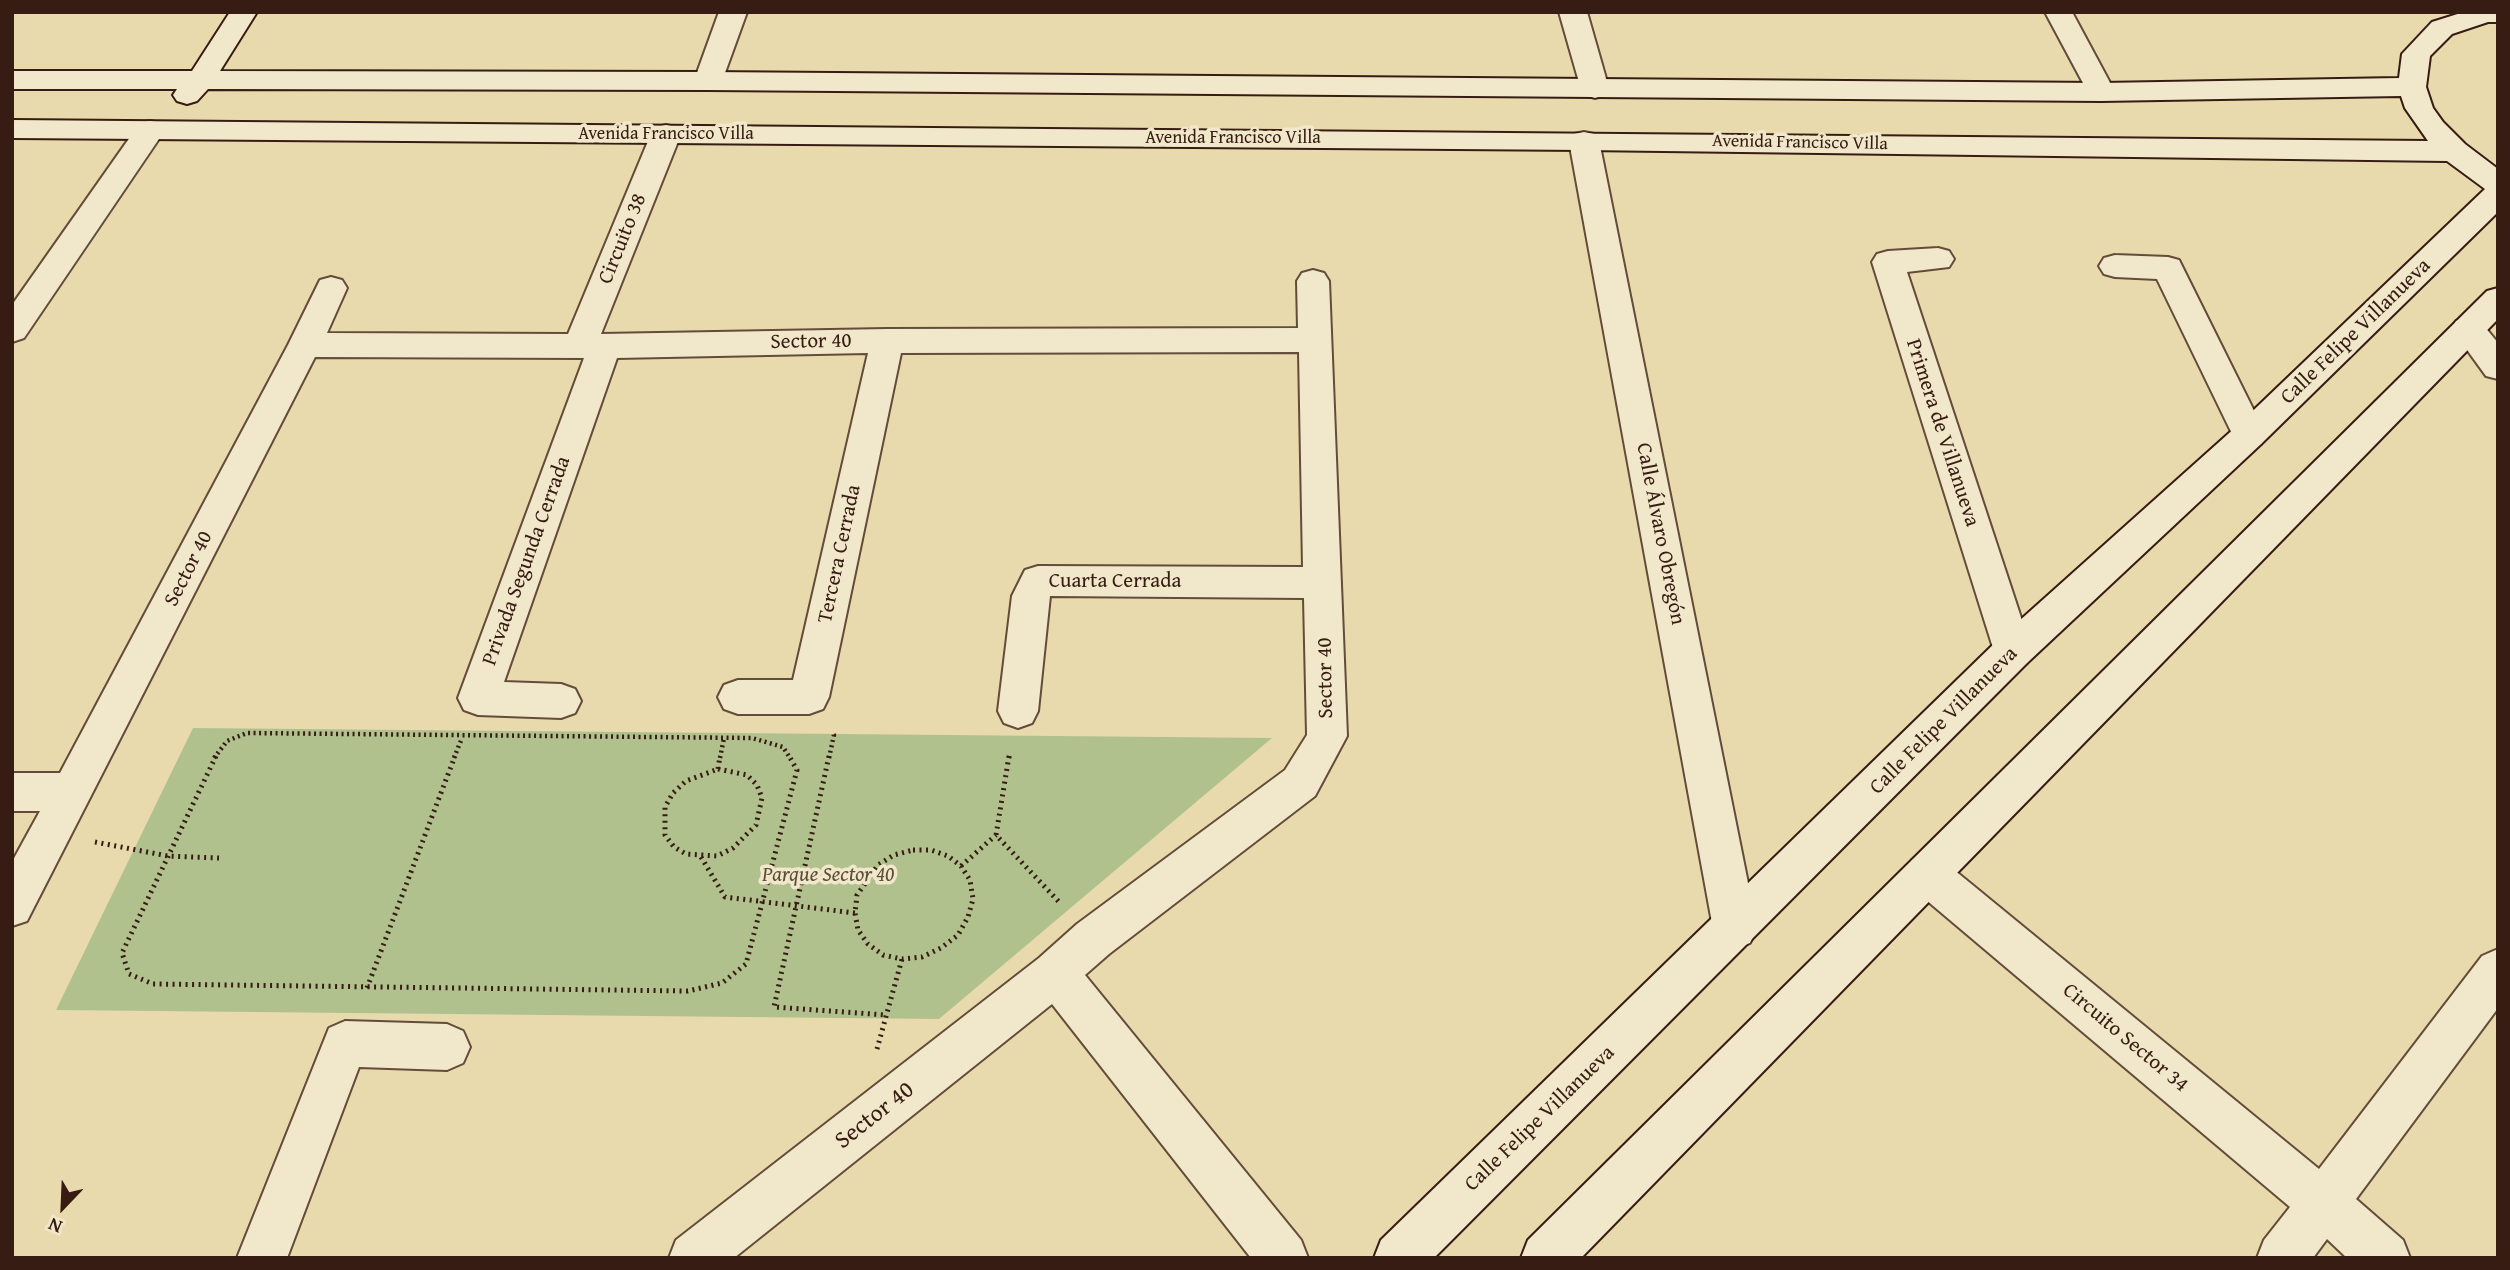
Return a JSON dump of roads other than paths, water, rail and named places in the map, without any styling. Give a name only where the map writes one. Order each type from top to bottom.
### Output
[{"type":"street","points":[[12,330],[149,130],[201,81],[244,12]]},
{"type":"street","points":[[708,81],[733,12]]},
{"type":"street","points":[[1573,12],[1595,89]]},
{"type":"street","points":[[2058,12],[2101,92]]},
{"type":"street","points":[[2498,14],[2486,14],[2442,28],[2416,54],[2412,88],[2419,108],[2434,129],[2454,151],[2498,184]]},
{"type":"street","points":[[12,80],[708,81],[2101,92],[2412,88]]},
{"type":"street","name":"Avenida Francisco Villa","points":[[12,130],[1584,141],[2454,151]]},
{"type":"street","name":"Circuito 38","points":[[592,345],[666,134]]},
{"type":"street","name":"Calle Álvaro Obregón","points":[[1584,141],[1735,928]]},
{"type":"street","name":"Calle Felipe Villanueva","points":[[1399,1258],[2013,651],[2249,435],[2498,194]]},
{"type":"street","name":"Primera de Villanueva","points":[[1938,259],[1896,260],[1888,262],[1889,270],[2013,651]]},
{"type":"street","points":[[2115,266],[2168,268],[2249,435]]},
{"type":"street","name":"Sector 40","points":[[694,1258],[1055,973],[1093,939],[1300,783],[1327,736],[1313,281]]},
{"type":"street","name":"Sector 40","points":[[12,906],[305,345],[331,288]]},
{"type":"street","points":[[1546,1258],[2498,299]]},
{"type":"street","points":[[2468,329],[2498,367]]},
{"type":"street","name":"Sector 40","points":[[305,345],[1316,340]]},
{"type":"street","name":"Tercera Cerrada","points":[[738,697],[808,697],[887,341]]},
{"type":"street","name":"Privada Segunda Cerrada","points":[[561,701],[478,698],[592,345]]},
{"type":"street","name":"Cuarta Cerrada","points":[[1018,711],[1031,596],[1038,581],[1324,583]]},
{"type":"street","points":[[12,792],[73,792]]},
{"type":"street","name":"Circuito Sector 34","points":[[1927,874],[2323,1203],[2385,1258]]},
{"type":"street","points":[[2282,1258],[2498,971]]},
{"type":"street","points":[[1055,973],[1283,1258]]},
{"type":"street","points":[[262,1258],[345,1044],[447,1047]]},
{"type":"park label","name":"Parque Sector 40","points":[[828,876]]}]
